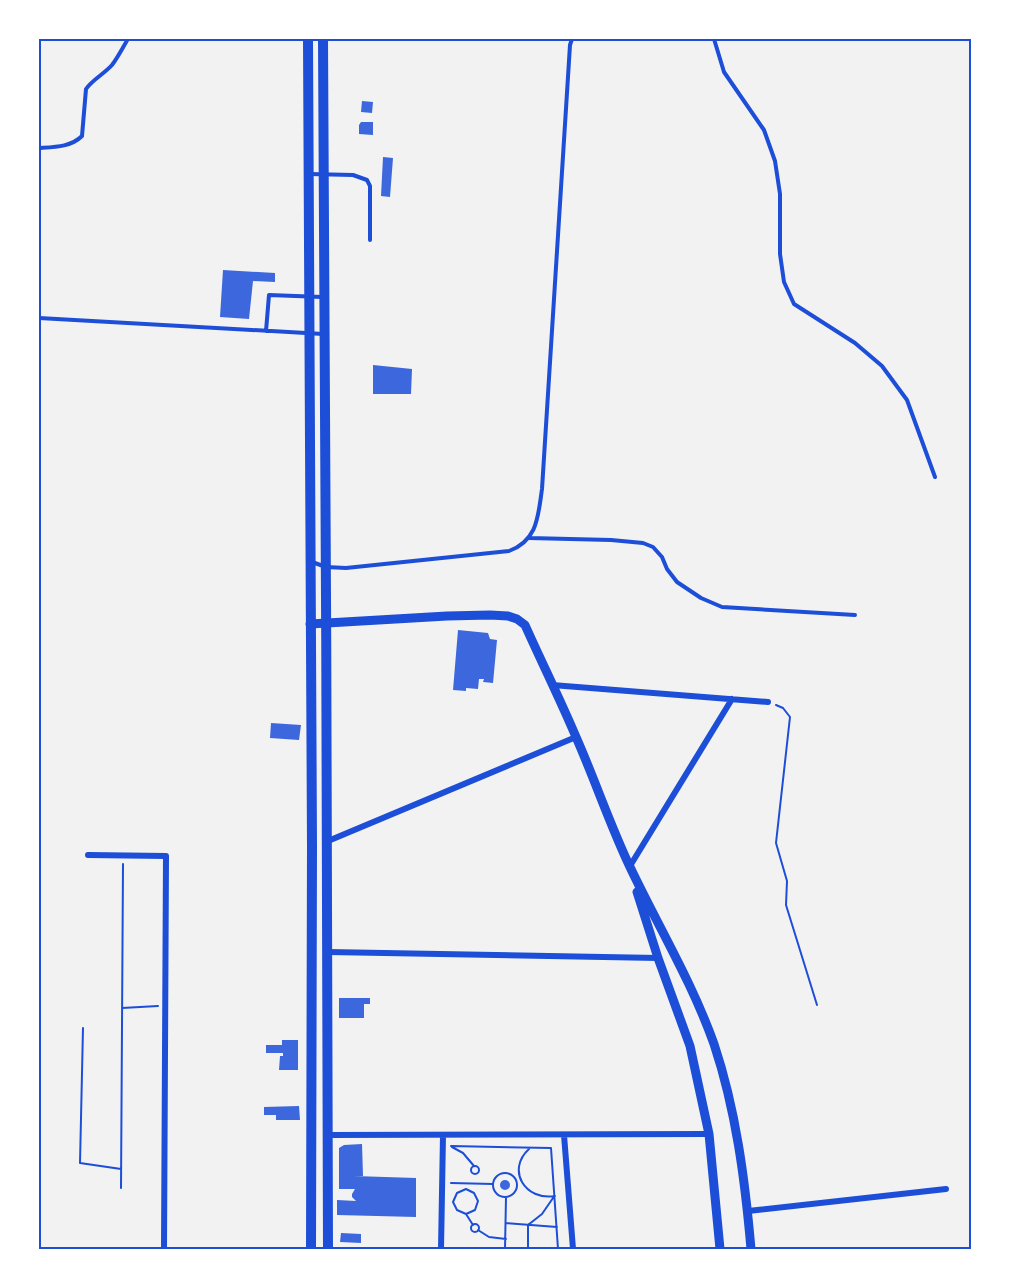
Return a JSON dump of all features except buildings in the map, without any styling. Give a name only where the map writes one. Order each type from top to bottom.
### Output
[{"type":"main road","points":[[308,39],[312,846],[311,1249]]},
{"type":"main road","points":[[323,39],[328,1249]]},
{"type":"main road","points":[[308,63],[323,64]]},
{"type":"street","points":[[310,624],[490,615],[508,616],[525,625],[576,737],[630,866],[680,965],[714,1044],[737,1134],[745,1183],[751,1249]]},
{"type":"street","points":[[552,685],[768,702]]},
{"type":"street","points":[[720,1249],[709,1134],[690,1046],[658,958],[630,866],[732,699]]},
{"type":"street","points":[[328,841],[576,737]]},
{"type":"street","points":[[88,855],[166,856],[164,1249]]},
{"type":"street","points":[[328,952],[658,958]]},
{"type":"street","points":[[328,1135],[709,1134]]},
{"type":"street","points":[[441,1249],[443,1135]]},
{"type":"street","points":[[564,1135],[573,1249]]},
{"type":"street","points":[[748,1211],[946,1190]]},
{"type":"lane","points":[[39,148],[61,147],[82,136],[86,89],[112,64],[128,39]]},
{"type":"lane","points":[[310,560],[326,567],[346,568],[509,551],[519,547],[535,527],[542,489],[572,39]]},
{"type":"lane","points":[[714,39],[724,72],[764,130],[775,161],[780,194],[780,254],[784,282],[794,304],[855,343],[882,366],[907,400],[935,477]]},
{"type":"lane","points":[[308,174],[353,175],[367,180],[370,186],[370,240]]},
{"type":"lane","points":[[266,331],[268,295],[324,297]]},
{"type":"lane","points":[[40,319],[324,334]]},
{"type":"lane","points":[[528,538],[644,543],[662,557],[667,569],[677,582],[701,598],[723,607],[855,615]]},
{"type":"path","points":[[768,702],[783,708],[790,717],[776,843],[787,881],[786,905],[817,1005]]},
{"type":"path","points":[[121,1188],[123,855]]},
{"type":"path","points":[[122,1008],[165,1006]]},
{"type":"path","points":[[83,1028],[80,1163],[121,1169]]},
{"type":"path","points":[[443,1135],[450,1146],[464,1153],[474,1166],[471,1170],[477,1173],[479,1184]]},
{"type":"path","points":[[450,1146],[551,1148],[558,1249]]},
{"type":"path","points":[[530,1148],[520,1162],[519,1175],[524,1185],[535,1194],[555,1196]]},
{"type":"path","points":[[505,1172],[516,1179],[517,1185],[514,1193],[506,1197],[497,1194],[493,1184],[496,1177],[505,1172]]},
{"type":"path","points":[[448,1183],[493,1184]]},
{"type":"path","points":[[466,1183],[466,1189]]},
{"type":"path","points":[[517,1185],[524,1185]]},
{"type":"path","points":[[466,1189],[474,1193],[478,1201],[475,1210],[466,1214]]},
{"type":"path","points":[[466,1189],[457,1193],[453,1202],[457,1210],[466,1214],[473,1225],[477,1225],[478,1230],[489,1237],[506,1239]]},
{"type":"path","points":[[528,1225],[542,1214],[555,1196]]},
{"type":"path","points":[[506,1197],[506,1249]]},
{"type":"path","points":[[506,1223],[557,1227]]},
{"type":"path","points":[[528,1225],[528,1249]]}]
